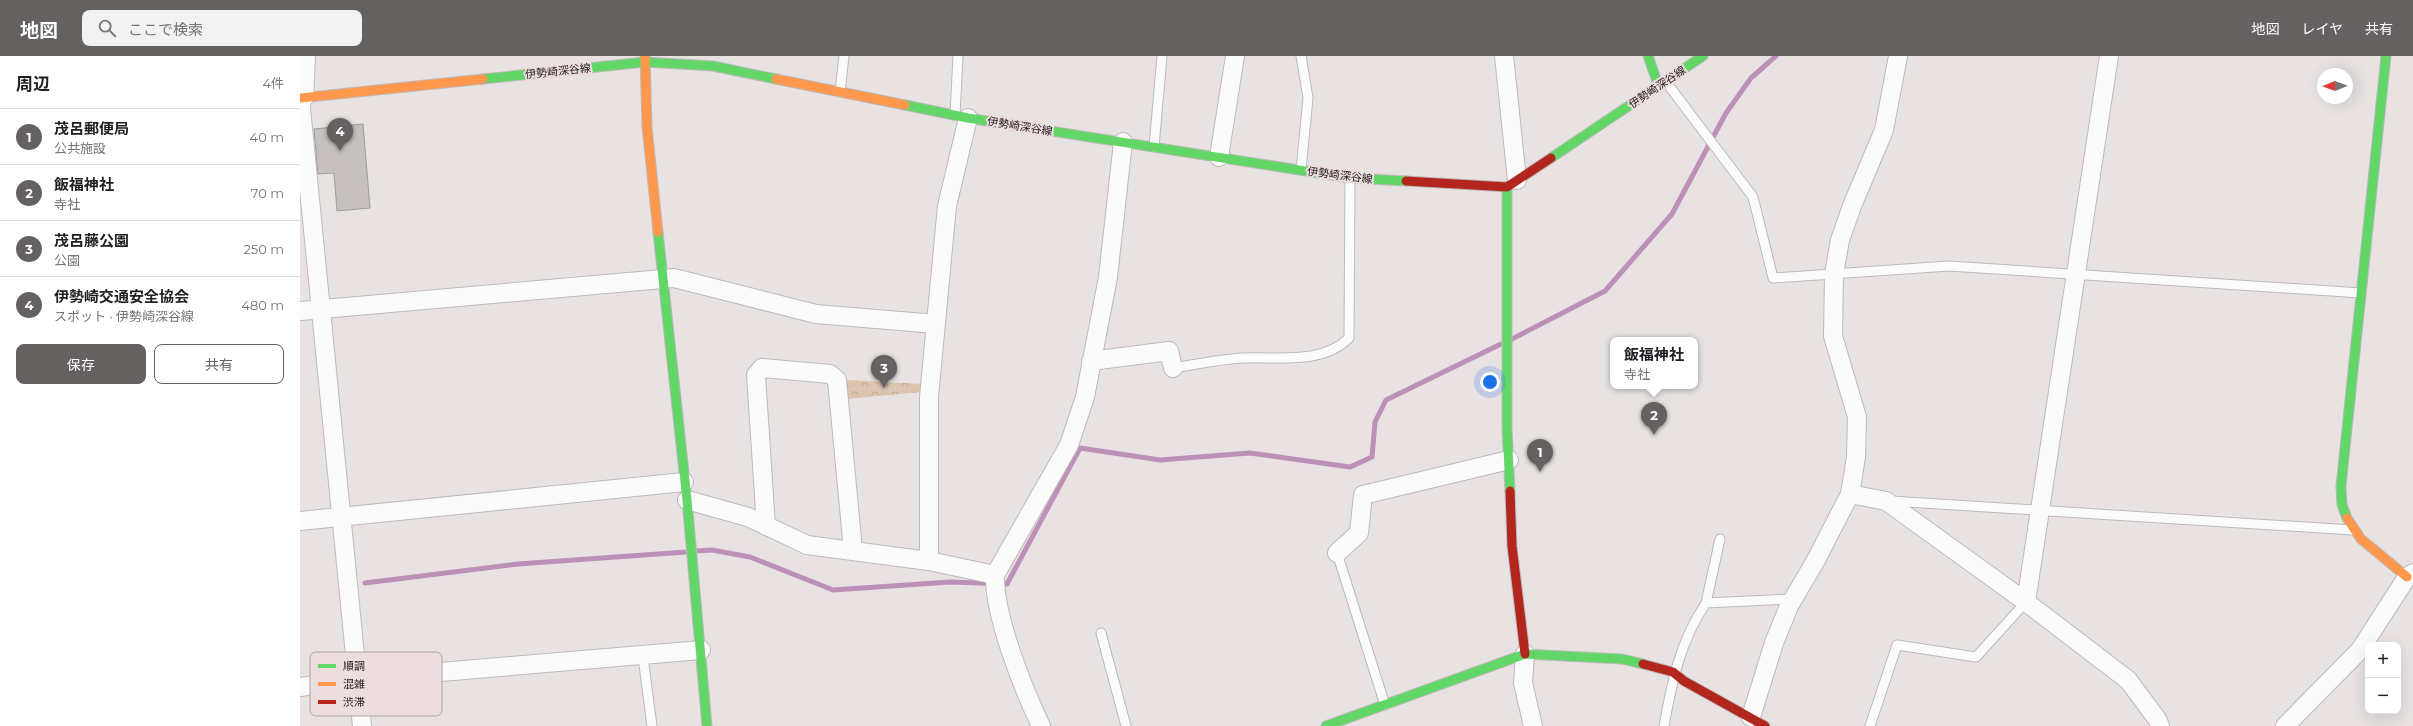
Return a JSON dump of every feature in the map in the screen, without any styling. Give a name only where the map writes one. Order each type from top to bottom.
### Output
[{"type":"street","points":[[306,56],[302,98],[321,309],[355,652]]},
{"type":"street","points":[[1219,157],[1234,56]]},
{"type":"street","points":[[1504,56],[1512,184],[1509,460],[1512,546],[1525,654],[1523,684],[1533,726]]},
{"type":"street","points":[[1648,56],[1663,84]]},
{"type":"street","name":"伊勢崎深谷線","points":[[302,98],[645,59],[713,66],[961,117],[1350,178],[1512,184],[1703,56]]},
{"type":"street","points":[[1326,726],[1525,654],[1575,655],[1622,659],[1673,672],[1684,681],[1758,722],[1774,643],[1793,599],[1816,560],[1850,494],[1856,456],[1857,417],[1833,336],[1834,274],[1840,240],[1852,206],[1884,130],[1898,56]]},
{"type":"street","points":[[2026,602],[2108,56]]},
{"type":"street","points":[[2285,726],[2360,650],[2410,575],[2361,539],[2354,530],[2342,505],[2341,486],[2386,56]]},
{"type":"street","points":[[645,59],[647,127],[687,500],[707,726]]},
{"type":"street","points":[[929,561],[930,389],[947,206],[961,117]]},
{"type":"street","points":[[1041,726],[1010,651],[994,587],[995,575],[1068,445],[1085,397],[1108,277],[1123,142]]},
{"type":"street","points":[[300,311],[674,278],[816,314],[936,324]]},
{"type":"street","points":[[1092,361],[1169,351],[1173,368]]},
{"type":"street","points":[[766,526],[756,375],[762,368],[830,374],[837,380],[853,550]]},
{"type":"street","points":[[1337,553],[1359,533],[1363,494],[1509,460]]},
{"type":"street","points":[[300,520],[684,482]]},
{"type":"street","points":[[1850,494],[1886,501],[2026,602],[2128,680],[2157,719],[2160,726]]},
{"type":"street","points":[[687,500],[748,517],[807,545],[929,561],[995,575]]},
{"type":"street","points":[[442,673],[643,657],[700,650]]},
{"type":"street","points":[[300,687],[310,686]]},
{"type":"street","points":[[361,716],[362,726]]},
{"type":"lane","points":[[840,92],[844,56]]},
{"type":"lane","points":[[958,56],[961,117]]},
{"type":"lane","points":[[1154,147],[1162,56]]},
{"type":"lane","points":[[1301,56],[1308,98],[1301,170]]},
{"type":"lane","points":[[1663,84],[1753,197],[1773,278],[1949,266],[2361,293]]},
{"type":"lane","points":[[1173,368],[1232,359],[1314,356],[1342,345],[1349,338],[1350,178]]},
{"type":"lane","points":[[1886,501],[2039,509],[2354,530]]},
{"type":"lane","points":[[1664,726],[1673,672],[1697,616],[1706,603],[1720,539]]},
{"type":"lane","points":[[1337,553],[1385,705]]},
{"type":"lane","points":[[1706,603],[1793,599]]},
{"type":"lane","points":[[1870,726],[1897,645],[1976,657],[2026,602]]},
{"type":"lane","points":[[1100,633],[1126,726]]},
{"type":"lane","points":[[643,657],[652,726]]},
{"type":"path","points":[[838,389],[930,389]]},
{"type":"green space","points":[[847,380],[922,384],[920,392],[847,399]]},
{"type":"building","points":[[363,124],[370,208],[337,211],[334,173],[318,174],[314,129]]},
{"type":"waterway","points":[[1512,339],[1605,291],[1672,214],[1726,113],[1751,78],[1776,56]]},
{"type":"waterway","points":[[696,551],[712,550],[750,557],[833,590],[950,582],[1007,584],[1080,448],[1160,460],[1250,453],[1350,467],[1372,457],[1375,422],[1386,400],[1501,344]]},
{"type":"waterway","points":[[365,583],[518,564],[686,552]]},
{"type":"traffic: fast","points":[[1648,56],[1659,87]]},
{"type":"traffic: fast","points":[[1551,158],[1703,56]]},
{"type":"traffic: fast","points":[[2347,518],[2342,505],[2341,486],[2386,56]]},
{"type":"traffic: fast","points":[[483,79],[645,62],[713,66],[776,79]]},
{"type":"traffic: fast","points":[[905,105],[968,118],[1350,178],[1406,181]]},
{"type":"traffic: fast","points":[[1507,187],[1507,428],[1510,491]]},
{"type":"traffic: fast","points":[[658,232],[687,500],[707,726]]},
{"type":"traffic: fast","points":[[1326,726],[1525,654],[1622,659],[1643,664]]},
{"type":"traffic: slow","points":[[645,56],[647,127],[658,232]]},
{"type":"traffic: slow","points":[[300,98],[483,79]]},
{"type":"traffic: slow","points":[[776,79],[905,105]]},
{"type":"traffic: slow","points":[[2347,518],[2361,539],[2407,577]]},
{"type":"traffic: jam","points":[[1406,181],[1507,187],[1551,158]]},
{"type":"traffic: jam","points":[[1510,491],[1512,546],[1525,654]]},
{"type":"traffic: jam","points":[[1643,664],[1673,672],[1684,681],[1765,726]]},
{"type":"place","name":"伊勢崎交通安全協会","points":[[340,151]]},
{"type":"place","name":"茂呂藤公園","points":[[884,388]]},
{"type":"place","name":"飯福神社","points":[[1654,435]]},
{"type":"place","name":"茂呂郵便局","points":[[1540,472]]}]
